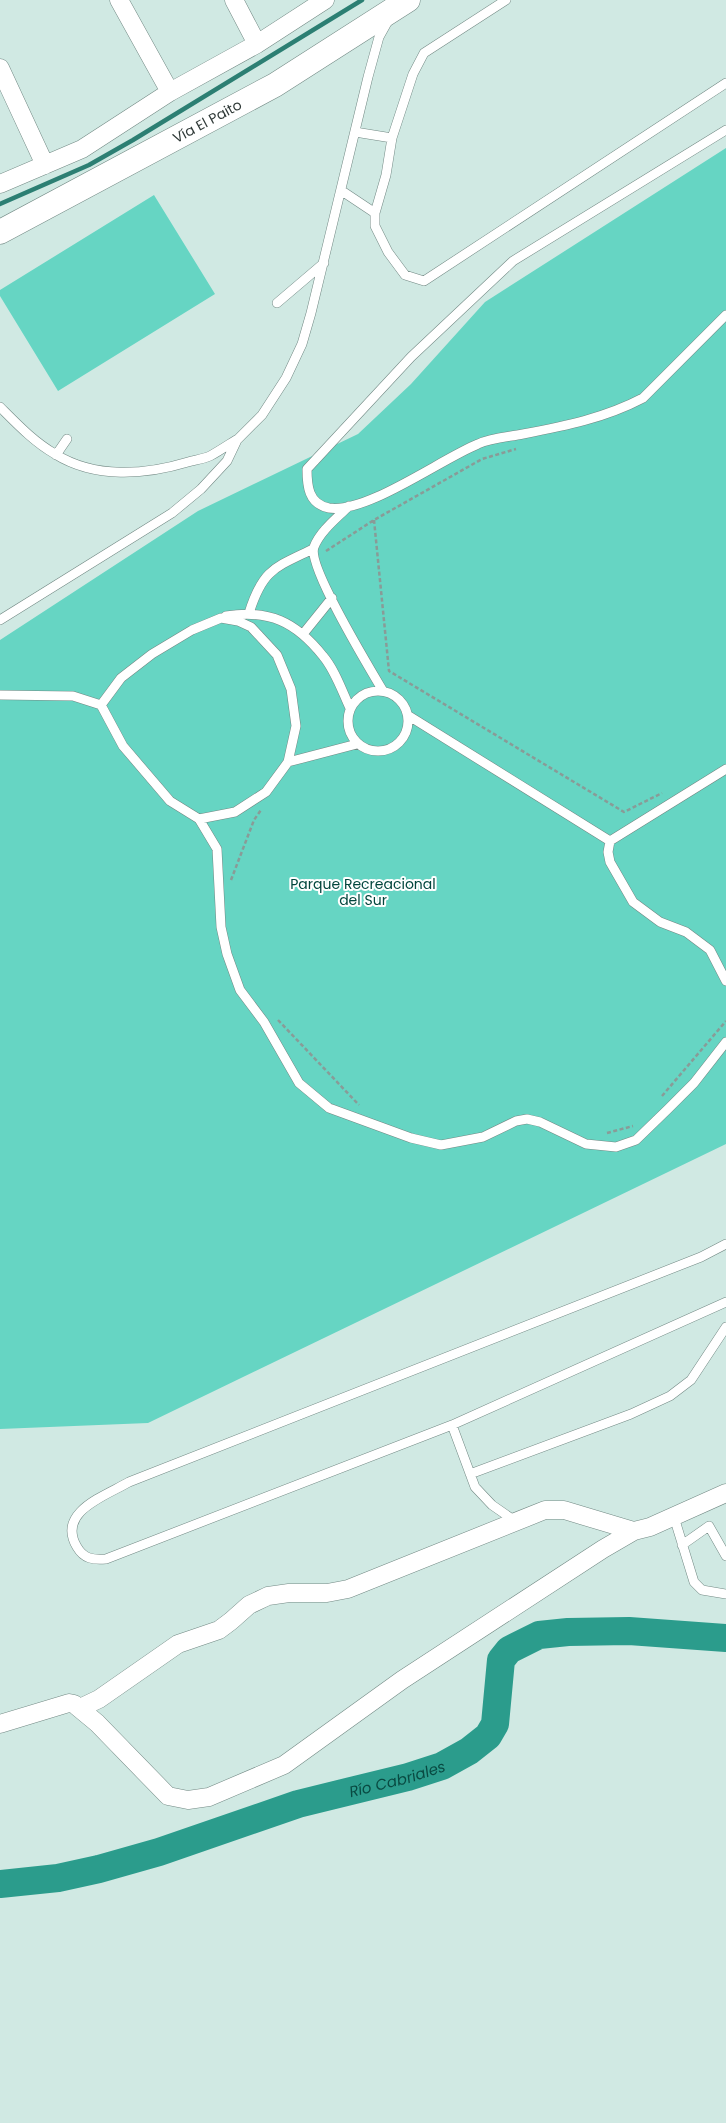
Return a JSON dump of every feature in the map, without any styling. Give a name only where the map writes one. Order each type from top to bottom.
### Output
[{"type":"street","points":[[119,0],[170,92]]},
{"type":"street","points":[[234,0],[257,44]]},
{"type":"street","points":[[0,184],[82,149],[170,92],[257,44],[325,0]]},
{"type":"street","name":"Vía El Paito","points":[[0,232],[275,85],[402,4]]},
{"type":"street","points":[[0,68],[6,92],[45,165]]},
{"type":"street","points":[[0,1724],[69,1703],[80,1708],[168,1796],[188,1800],[209,1797],[284,1765],[402,1680],[603,1548],[634,1530],[650,1527],[726,1493]]},
{"type":"street","points":[[80,1708],[99,1699],[178,1644],[218,1630],[231,1622],[249,1605],[268,1596],[289,1592],[327,1593],[348,1589],[515,1520],[545,1510],[564,1510],[634,1530]]},
{"type":"lane","points":[[506,0],[424,53],[413,74],[392,138],[386,175],[375,213],[375,226],[388,252],[405,275],[424,281],[726,83]]},
{"type":"lane","points":[[0,407],[20,428],[56,455],[86,466],[131,473],[169,468],[209,456],[237,440],[262,415],[286,378],[302,344],[379,38],[402,4]]},
{"type":"lane","points":[[726,130],[513,261],[411,357],[307,469],[307,488],[315,500],[328,508],[349,506],[379,497],[479,443],[588,421],[626,407],[643,398],[726,315]]},
{"type":"lane","points":[[355,132],[392,138]]},
{"type":"lane","points":[[342,191],[375,213]]},
{"type":"lane","points":[[276,304],[324,262]]},
{"type":"lane","points":[[56,455],[67,439]]},
{"type":"lane","points":[[0,620],[172,512],[201,489],[227,461],[237,440]]},
{"type":"lane","points":[[349,506],[319,538],[313,554],[322,582],[383,691]]},
{"type":"lane","points":[[249,613],[262,580],[276,567],[313,554]]},
{"type":"lane","points":[[302,634],[332,598]]},
{"type":"lane","points":[[101,704],[121,678],[152,654],[192,630],[221,618],[249,613],[281,619],[302,634],[324,657],[350,708],[348,726],[357,744],[374,752],[393,749],[406,735],[409,716]]},
{"type":"lane","points":[[199,819],[235,812],[266,792],[288,762],[296,726],[291,689],[277,655],[251,627],[238,621],[221,618]]},
{"type":"lane","points":[[350,708],[364,694],[383,691],[400,699],[409,716],[610,841]]},
{"type":"lane","points":[[0,695],[73,696],[101,704],[123,746],[170,802],[199,819],[217,849],[221,927],[227,954],[240,990],[264,1022],[299,1084],[329,1108],[412,1138],[441,1145],[483,1138],[516,1121],[527,1119],[540,1122],[586,1144],[616,1147],[636,1140],[694,1083],[726,1042]]},
{"type":"lane","points":[[288,762],[357,744]]},
{"type":"lane","points":[[726,769],[610,841],[608,852],[610,862],[633,902],[660,922],[686,932],[710,950],[726,981]]},
{"type":"lane","points":[[726,1244],[701,1257],[129,1482],[82,1509],[73,1520],[71,1534],[80,1553],[92,1560],[106,1559],[452,1425],[726,1302]]},
{"type":"lane","points":[[470,1474],[632,1414],[670,1396],[690,1380],[726,1327]]},
{"type":"lane","points":[[452,1425],[475,1487],[492,1505],[515,1520]]},
{"type":"lane","points":[[674,1517],[696,1586],[702,1590],[726,1594]]},
{"type":"lane","points":[[682,1544],[706,1526],[709,1526],[726,1556]]},
{"type":"path","points":[[313,554],[482,459],[518,448]]},
{"type":"path","points":[[374,520],[390,671],[624,812],[667,790]]},
{"type":"path","points":[[229,886],[254,820],[265,806]]},
{"type":"path","points":[[273,1015],[359,1106]]},
{"type":"path","points":[[657,1102],[726,1021]]},
{"type":"path","points":[[605,1134],[638,1124]]},
{"type":"green space","name":"Parque Recreacional del Sur","points":[[726,148],[726,1144],[148,1423],[0,1429],[0,640],[198,511],[358,434],[411,384],[485,302]]},
{"type":"green space","points":[[154,195],[215,294],[58,391],[0,296],[0,290]]},
{"type":"waterway","points":[[0,204],[89,165],[362,0]]},
{"type":"waterway","name":"Río Cabriales","points":[[0,1884],[58,1878],[99,1869],[159,1852],[298,1804],[408,1777],[442,1766],[469,1751],[488,1736],[495,1724],[501,1660],[509,1650],[539,1635],[568,1632],[629,1631],[726,1638]]}]
